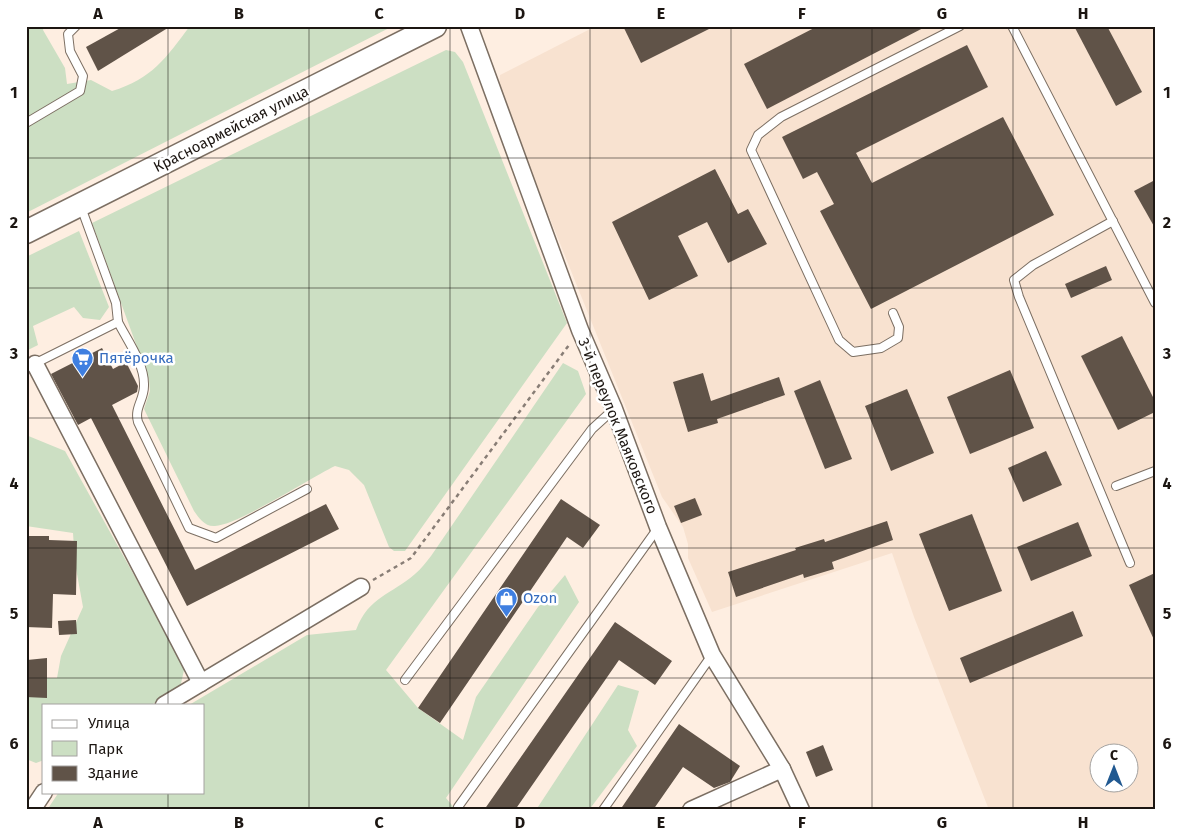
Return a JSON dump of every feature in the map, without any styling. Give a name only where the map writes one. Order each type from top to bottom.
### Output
[{"type":"main road","name":"Красноармейская улица","points":[[28,225],[80,205],[435,26]]},
{"type":"street","name":"3-й переулок Маяковского","points":[[469,26],[580,330],[614,409],[658,528],[712,655],[782,769],[801,810]]},
{"type":"street","points":[[31,366],[201,684]]},
{"type":"street","points":[[166,704],[361,588]]},
{"type":"street","points":[[692,810],[782,769]]},
{"type":"street","points":[[32,810],[43,794]]},
{"type":"lane","points":[[26,123],[80,91],[83,76],[70,51],[68,34],[76,26]]},
{"type":"lane","points":[[893,313],[898,327],[898,338],[881,348],[854,352],[839,340],[751,150],[758,135],[781,117],[960,26]]},
{"type":"lane","points":[[1012,26],[1155,303]]},
{"type":"lane","points":[[80,205],[116,304],[118,322],[144,375],[143,398],[136,414],[138,422],[189,528],[216,538],[307,488]]},
{"type":"lane","points":[[1113,221],[1033,265],[1014,280],[1019,297],[1130,562]]},
{"type":"lane","points":[[31,366],[118,322]]},
{"type":"lane","points":[[405,680],[592,429],[614,409]]},
{"type":"lane","points":[[1116,486],[1155,471]]},
{"type":"lane","points":[[458,807],[658,528]]},
{"type":"lane","points":[[603,810],[712,655]]},
{"type":"path","points":[[361,588],[411,558],[580,330]]},
{"type":"shaded area","points":[[596,26],[1155,26],[1155,810],[989,810],[914,617],[892,553],[712,612],[688,558],[688,544],[683,527],[662,497],[524,154],[499,86],[500,75]]},
{"type":"green space","points":[[26,26],[44,26],[43,30],[65,68],[67,84],[91,80],[112,91],[148,74],[173,48],[190,26],[393,26],[26,213]]},
{"type":"green space","points":[[446,50],[455,52],[463,62],[567,323],[405,551],[394,551],[389,547],[364,485],[349,470],[335,466],[240,518],[226,524],[208,525],[194,511],[144,409],[150,391],[149,380],[92,223]]},
{"type":"green space","points":[[79,231],[109,307],[100,320],[83,318],[74,307],[33,326],[38,345],[26,351],[26,257]]},
{"type":"green space","points":[[563,363],[578,371],[586,394],[386,670],[418,708],[463,740],[476,697],[538,607],[565,575],[579,602],[446,798],[456,810],[47,810],[58,794],[205,794],[205,704],[191,704],[307,635],[356,630],[367,610],[374,603],[415,574],[431,556]]},
{"type":"green space","points":[[26,435],[65,451],[179,656],[184,670],[180,688],[153,704],[42,704],[42,761],[36,763],[26,759],[26,678],[57,678],[61,656],[83,607],[75,563],[73,533],[26,526]]},
{"type":"green space","points":[[618,685],[639,691],[628,730],[637,746],[589,810],[536,810]]},
{"type":"building","points":[[124,26],[171,26],[98,71],[86,47]]},
{"type":"building","points":[[623,26],[715,26],[641,63]]},
{"type":"building","points":[[818,26],[927,26],[767,109],[744,64]]},
{"type":"building","points":[[1074,26],[1107,26],[1142,92],[1116,106]]},
{"type":"building","points":[[967,45],[988,87],[856,153],[872,183],[1003,117],[1054,215],[871,309],[820,211],[834,204],[817,172],[803,179],[782,137]]},
{"type":"building","points":[[715,169],[738,214],[748,209],[767,244],[728,263],[707,222],[678,236],[698,276],[649,300],[612,222]]},
{"type":"building","points":[[1155,180],[1155,228],[1134,191]]},
{"type":"building","points":[[1106,266],[1112,280],[1071,298],[1065,284]]},
{"type":"building","points":[[1122,336],[1155,401],[1155,412],[1118,430],[1081,356]]},
{"type":"building","points":[[102,348],[113,369],[126,362],[138,386],[137,392],[112,405],[195,570],[326,504],[339,529],[187,606],[91,418],[78,425],[51,374]]},
{"type":"building","points":[[1010,370],[1034,428],[970,454],[947,397]]},
{"type":"building","points":[[703,373],[711,401],[779,377],[785,395],[717,419],[718,423],[688,432],[673,382]]},
{"type":"building","points":[[820,380],[852,459],[825,469],[794,391]]},
{"type":"building","points":[[907,389],[934,453],[891,471],[865,406]]},
{"type":"building","points":[[1046,451],[1062,485],[1023,502],[1008,468]]},
{"type":"building","points":[[695,498],[702,515],[681,523],[674,506]]},
{"type":"building","points":[[561,499],[600,525],[583,548],[567,537],[440,723],[418,708]]},
{"type":"building","points":[[972,514],[1002,591],[949,611],[919,534]]},
{"type":"building","points":[[887,521],[893,540],[832,562],[834,569],[804,578],[803,574],[736,597],[728,572],[796,550],[795,548],[824,539],[825,542]]},
{"type":"building","points":[[1078,522],[1092,556],[1031,581],[1017,547]]},
{"type":"building","points":[[26,536],[49,536],[49,540],[77,541],[76,595],[53,594],[52,628],[26,627]]},
{"type":"building","points":[[1155,573],[1155,642],[1129,585]]},
{"type":"building","points":[[1073,611],[1083,636],[970,683],[960,658]]},
{"type":"building","points":[[76,620],[77,634],[59,635],[58,621]]},
{"type":"building","points":[[615,622],[672,661],[655,685],[619,660],[515,810],[484,810]]},
{"type":"building","points":[[47,658],[47,698],[26,697],[27,684],[29,684],[27,660]]},
{"type":"building","points":[[679,724],[740,766],[730,782],[714,788],[683,767],[653,810],[620,810]]},
{"type":"building","points":[[823,745],[833,770],[816,777],[806,752]]},
{"type":"place","name":"Пятёрочка","points":[[83,377]]},
{"type":"place","name":"Ozon","points":[[507,617]]}]
